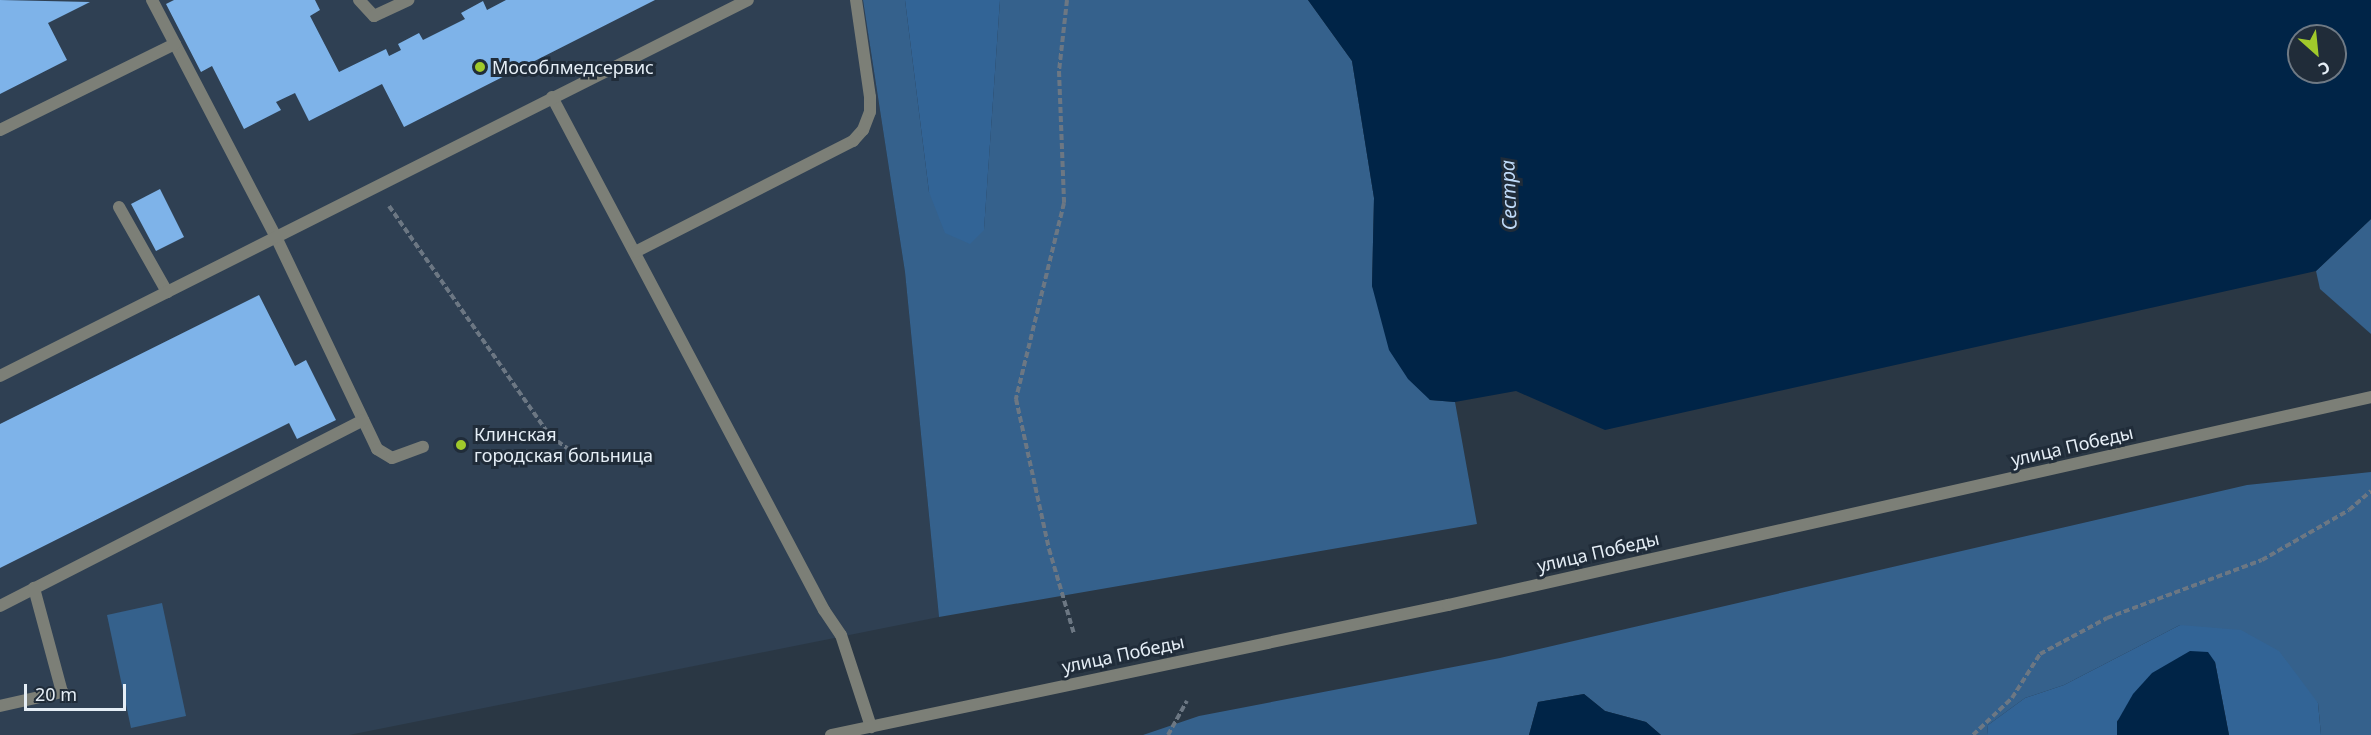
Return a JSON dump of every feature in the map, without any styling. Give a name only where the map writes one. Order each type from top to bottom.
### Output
[{"type":"street","points":[[152,0],[276,237],[378,448],[392,458],[423,447]]},
{"type":"street","points":[[359,0],[374,16],[408,0]]},
{"type":"street","points":[[0,376],[748,0]]},
{"type":"street","points":[[635,252],[852,141],[863,130],[870,112],[870,97],[856,0]]},
{"type":"street","points":[[0,130],[175,44]]},
{"type":"street","points":[[552,97],[824,610],[841,635],[871,726]]},
{"type":"street","points":[[119,207],[166,292]]},
{"type":"street","name":"улица Победы","points":[[831,735],[1448,605],[2371,397]]},
{"type":"street","points":[[0,606],[363,420]]},
{"type":"street","points":[[0,706],[62,692],[34,588]]},
{"type":"path","points":[[1067,0],[1059,71],[1064,203],[1016,399],[1049,549],[1074,634]]},
{"type":"path","points":[[375,187],[550,435],[567,448]]},
{"type":"path","points":[[1973,735],[2012,698],[2040,654],[2107,618],[2262,560],[2349,510],[2371,491]]},
{"type":"path","points":[[1168,735],[1187,700]]},
{"type":"shaded area","name":"Клинская городская больница","points":[[0,0],[863,0],[905,272],[939,617],[349,735],[0,735]]},
{"type":"shaded area","points":[[863,0],[905,0],[929,192],[984,229],[1000,0],[1308,0],[1352,61],[1374,198],[1372,286],[1430,400],[1455,402],[1477,524],[939,617],[905,272]]},
{"type":"shaded area","points":[[905,0],[1000,0],[984,230],[970,244],[945,233],[929,192]]},
{"type":"shaded area","points":[[2371,219],[2371,334],[2320,289],[2316,271]]},
{"type":"shaded area","points":[[2371,472],[2371,735],[2321,735],[2318,703],[2180,625],[2064,685],[2025,698],[1988,725],[1987,735],[1661,735],[1646,722],[1605,711],[1584,694],[1538,702],[1529,735],[1143,735],[1199,716],[1500,658],[2247,485]]},
{"type":"shaded area","points":[[162,603],[186,716],[131,728],[107,615]]},
{"type":"shaded area","points":[[2180,625],[2241,630],[2279,651],[2318,703],[2321,735],[2229,735],[2215,662],[2117,721],[2117,735],[1987,735],[1988,725],[2025,698],[2064,685]]},
{"type":"water","name":"Сестра","points":[[1308,0],[2371,0],[2371,219],[2316,271],[1605,430],[1516,391],[1455,402],[1430,400],[1408,379],[1389,350],[1372,286],[1374,198],[1352,61]]},
{"type":"water","points":[[2190,651],[2208,652],[2215,662],[2229,735],[2117,735],[2117,722],[2133,694],[2152,673]]},
{"type":"water","points":[[1584,694],[1605,711],[1646,722],[1661,735],[1529,735],[1538,702]]},
{"type":"building","points":[[0,0],[90,2],[48,23],[67,60],[0,94]]},
{"type":"building","points":[[174,0],[315,0],[320,10],[310,16],[339,72],[386,49],[389,56],[401,50],[398,44],[419,33],[423,40],[465,19],[461,13],[483,1],[487,10],[506,0],[655,0],[404,127],[382,84],[309,121],[295,93],[276,102],[281,110],[244,129],[212,66],[201,72],[166,4]]},
{"type":"building","points":[[160,189],[184,237],[156,251],[131,204]]},
{"type":"building","points":[[259,295],[295,366],[306,360],[336,420],[297,439],[289,423],[0,568],[0,424]]},
{"type":"place","name":"Мособлмедсервис","points":[[480,67]]},
{"type":"place","name":"Клинская городская больница","points":[[461,445]]}]
